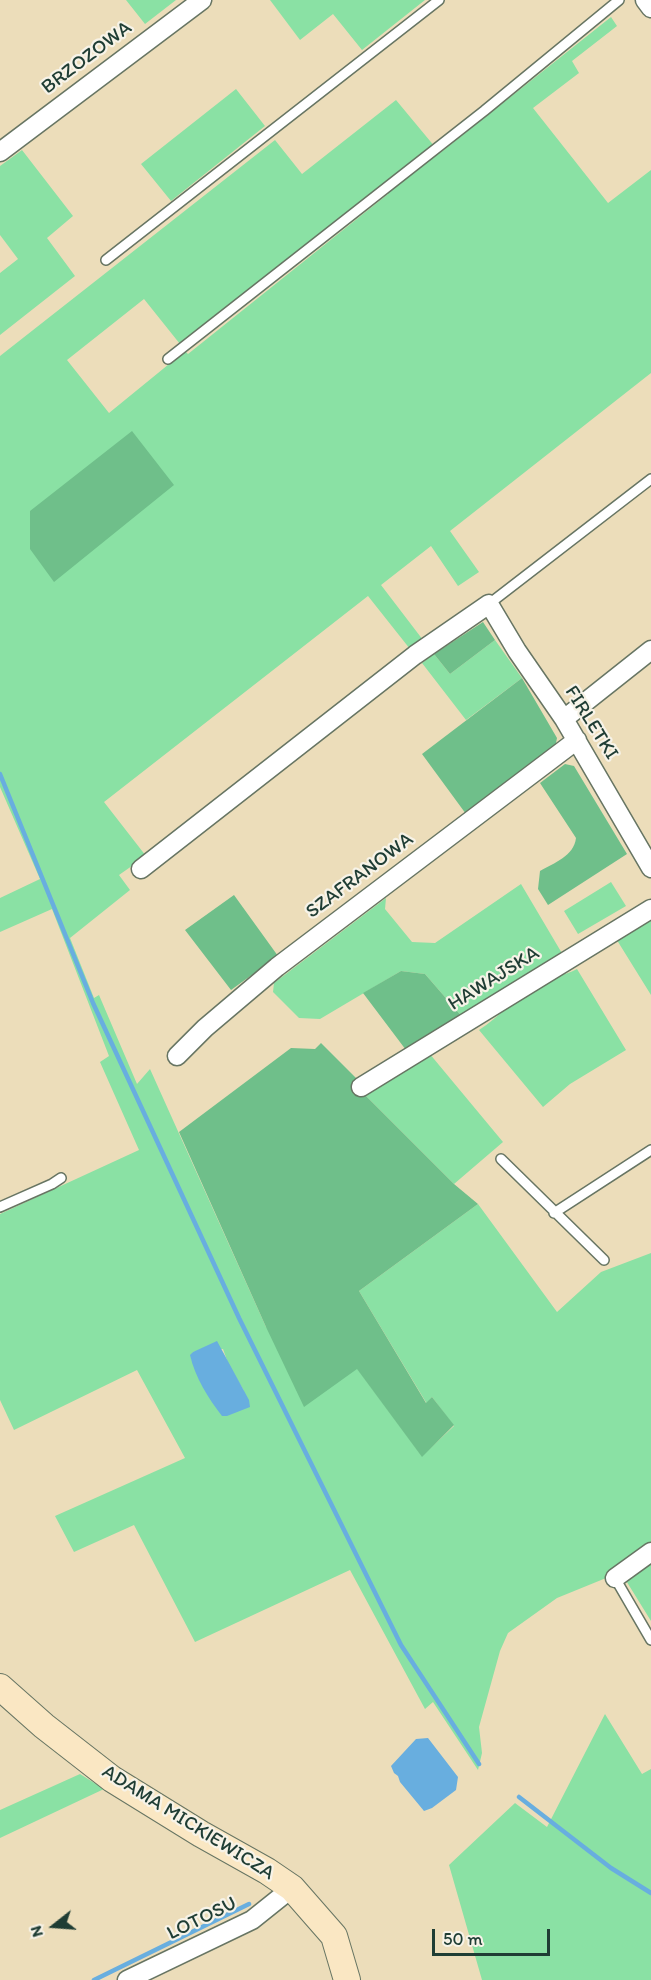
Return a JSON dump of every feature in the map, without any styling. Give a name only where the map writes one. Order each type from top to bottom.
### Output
[{"type":"street","name":"BRZOZOWA","points":[[0,153],[202,0]]},
{"type":"street","points":[[645,0],[651,8]]},
{"type":"street","points":[[141,869],[415,655],[489,604]]},
{"type":"street","name":"FIRLETKI","points":[[489,604],[517,651],[564,718],[651,868]]},
{"type":"street","points":[[564,718],[651,650]]},
{"type":"street","name":"SZAFRANOWA","points":[[177,1056],[205,1028],[277,967],[577,740]]},
{"type":"street","name":"HAWAJSKA","points":[[362,1087],[651,909]]},
{"type":"street","points":[[615,1578],[651,1551]]},
{"type":"street","name":"ADAMA MICKIEWICZA","points":[[0,1687],[112,1779],[292,1888],[334,1936],[347,1980]]},
{"type":"street","name":"LOTOSU","points":[[127,1980],[252,1920],[292,1888]]},
{"type":"lane","points":[[106,260],[439,0]]},
{"type":"lane","points":[[168,359],[484,111],[619,0]]},
{"type":"lane","points":[[489,604],[651,479]]},
{"type":"lane","points":[[554,1213],[651,1150]]},
{"type":"lane","points":[[501,1159],[604,1260]]},
{"type":"lane","points":[[0,1207],[61,1178]]},
{"type":"lane","points":[[615,1578],[651,1640]]},
{"type":"green space","points":[[126,0],[176,0],[145,24]]},
{"type":"green space","points":[[270,0],[425,0],[362,50],[333,14],[300,40]]},
{"type":"green space","points":[[611,17],[617,26],[572,61],[579,73],[533,108],[608,203],[651,170],[651,373],[450,531],[479,572],[458,586],[431,546],[381,585],[423,640],[410,649],[368,596],[104,802],[146,856],[119,875],[130,890],[70,938],[94,998],[99,995],[137,1084],[150,1069],[266,1327],[357,1368],[422,1456],[454,1426],[432,1397],[427,1404],[359,1291],[478,1204],[557,1312],[601,1272],[651,1253],[651,1544],[611,1576],[557,1598],[508,1633],[500,1651],[479,1727],[482,1753],[478,1770],[433,1702],[425,1709],[350,1570],[195,1642],[134,1525],[74,1552],[55,1516],[185,1458],[137,1370],[14,1430],[0,1400],[0,1214],[139,1150],[100,1062],[109,1056],[52,909],[0,932],[0,898],[40,879],[0,787],[0,356],[275,140],[302,174],[396,100],[440,153]],"holes":[[[381,185],[388,194],[188,354],[185,351],[109,413],[67,360],[144,299],[180,344]],[[223,1349],[229,1366],[244,1391],[191,1359],[193,1352]]]},
{"type":"green space","points":[[236,89],[265,126],[171,201],[141,164]]},
{"type":"green space","points":[[22,150],[73,216],[47,238],[75,276],[0,335],[0,273],[18,259],[0,235],[0,166]]},
{"type":"green space","points":[[132,431],[174,485],[54,582],[30,549],[30,511]]},
{"type":"green space","points":[[483,622],[495,640],[450,674],[434,654]]},
{"type":"green space","points":[[495,640],[522,678],[466,720],[422,663],[434,654],[450,674]]},
{"type":"green space","points":[[522,678],[557,738],[555,748],[466,814],[422,754]]},
{"type":"green space","points":[[565,764],[574,766],[627,854],[548,905],[538,889],[540,871],[557,862],[572,850],[576,838],[540,783]]},
{"type":"green space","points":[[611,882],[626,906],[578,934],[564,911]]},
{"type":"green space","points":[[521,884],[563,955],[464,1019],[425,974],[401,971],[320,1019],[299,1018],[273,992],[274,983],[386,898],[385,909],[412,942],[435,943]]},
{"type":"green space","points":[[234,895],[278,956],[231,990],[185,930]]},
{"type":"green space","points":[[651,915],[651,995],[615,937]]},
{"type":"green space","points":[[577,969],[626,1050],[570,1084],[543,1107],[479,1030],[534,986]]},
{"type":"green space","points":[[401,971],[425,974],[464,1019],[409,1054],[363,993]]},
{"type":"green space","points":[[321,1043],[360,1082],[364,1094],[454,1184],[478,1204],[359,1291],[426,1403],[432,1397],[454,1425],[422,1457],[357,1369],[304,1407],[179,1132],[291,1048],[315,1049]]},
{"type":"green space","points":[[429,1053],[503,1142],[454,1184],[364,1094]]},
{"type":"green space","points":[[651,1559],[651,1621],[625,1579]]},
{"type":"green space","points":[[605,1714],[642,1774],[651,1769],[651,1980],[482,1980],[449,1865],[515,1803],[547,1827]]},
{"type":"green space","points":[[80,1774],[104,1789],[0,1838],[0,1810]]},
{"type":"water","points":[[217,1341],[249,1400],[250,1407],[227,1416],[222,1416],[207,1395],[190,1355]]},
{"type":"water","points":[[428,1738],[458,1777],[456,1790],[432,1808],[424,1811],[400,1782],[391,1766],[416,1739]]},
{"type":"waterway","points":[[0,774],[93,1003],[239,1318],[401,1645],[479,1764]]},
{"type":"waterway","points":[[519,1797],[611,1868],[651,1893]]},
{"type":"waterway","points":[[94,1980],[249,1904]]}]
